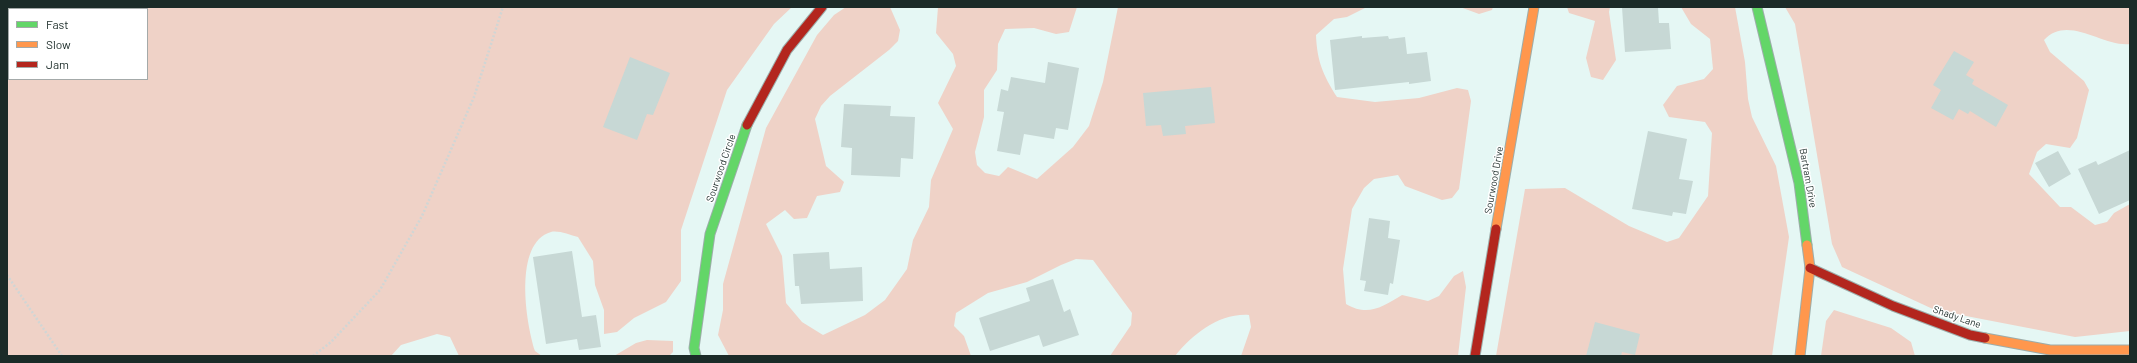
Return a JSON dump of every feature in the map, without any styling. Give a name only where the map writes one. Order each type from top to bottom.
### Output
[{"type":"street","name":"Sourwood Circle","points":[[696,356],[694,348],[710,234],[749,119],[787,50],[822,7]]},
{"type":"street","name":"Sourwood Drive","points":[[1475,356],[1534,7]]},
{"type":"street","name":"Bartram Drive","points":[[1757,7],[1799,183],[1810,268],[1800,356]]},
{"type":"street","name":"Shady Lane","points":[[1810,268],[1893,306],[1970,335],[2050,350],[2130,350]]},
{"type":"path","points":[[313,356],[331,342],[380,290],[422,216],[474,97],[503,7]]},
{"type":"path","points":[[7,275],[62,356]]},
{"type":"shaded area","points":[[7,7],[792,7],[774,24],[727,90],[681,230],[681,281],[666,302],[634,318],[617,332],[604,334],[604,310],[595,285],[593,261],[578,237],[561,232],[551,232],[539,239],[531,251],[525,285],[528,322],[535,351],[542,356],[459,356],[450,337],[437,334],[401,345],[391,356],[7,356]]},
{"type":"shaded area","points":[[846,7],[890,7],[900,30],[898,41],[889,50],[830,96],[821,106],[815,119],[826,166],[844,182],[840,192],[817,196],[807,218],[794,219],[785,210],[766,224],[782,256],[786,303],[802,322],[823,335],[865,315],[885,300],[907,269],[913,240],[929,207],[931,180],[953,129],[938,103],[956,66],[953,54],[936,33],[938,7],[1077,7],[1069,32],[1056,34],[1034,28],[1005,29],[998,44],[997,70],[984,90],[984,117],[975,152],[977,165],[985,173],[999,176],[1008,167],[1037,179],[1073,147],[1089,126],[1103,82],[1118,7],[1367,7],[1347,17],[1334,19],[1316,35],[1319,60],[1328,82],[1337,97],[1375,102],[1419,98],[1457,88],[1468,90],[1471,101],[1459,189],[1452,198],[1442,200],[1405,186],[1398,175],[1374,179],[1364,188],[1352,209],[1343,269],[1346,304],[1361,310],[1375,309],[1402,295],[1428,301],[1439,296],[1454,276],[1463,271],[1466,287],[1458,356],[1241,356],[1251,327],[1249,315],[1238,315],[1227,317],[1208,326],[1190,340],[1175,356],[1110,356],[1131,325],[1132,313],[1093,260],[1076,259],[1027,282],[988,293],[956,313],[954,326],[964,336],[971,356],[729,356],[718,335],[723,310],[723,284],[766,128],[817,35],[834,15]]},
{"type":"shaded area","points":[[1460,7],[1493,7],[1492,10],[1479,14]]},
{"type":"shaded area","points":[[1567,7],[1610,7],[1609,12],[1616,60],[1603,80],[1591,77],[1586,58],[1595,21],[1569,13]]},
{"type":"shaded area","points":[[1681,7],[1735,7],[1745,62],[1748,99],[1752,117],[1776,166],[1789,237],[1772,356],[1496,356],[1525,189],[1565,188],[1629,226],[1667,242],[1679,238],[1708,196],[1712,133],[1705,122],[1669,117],[1663,105],[1677,86],[1704,79],[1713,69],[1710,39],[1691,24]]},
{"type":"shaded area","points":[[1785,7],[2130,7],[2130,44],[2119,44],[2086,33],[2064,30],[2053,33],[2044,40],[2050,52],[2084,81],[2089,90],[2077,138],[2070,148],[2046,144],[2037,152],[2029,174],[2060,207],[2071,207],[2095,225],[2107,222],[2114,213],[2130,204],[2130,331],[2075,337],[1935,310],[1842,267],[1832,244],[1795,24]]},
{"type":"shaded area","points":[[1834,310],[1891,328],[1911,342],[1915,356],[1821,356],[1826,321]]},
{"type":"shaded area","points":[[647,340],[673,341],[673,352],[669,356],[614,356],[636,343]]},
{"type":"building","points":[[1622,7],[1658,7],[1659,23],[1669,23],[1671,49],[1625,52]]},
{"type":"building","points":[[1362,36],[1362,38],[1388,36],[1389,39],[1405,37],[1407,54],[1427,52],[1431,81],[1335,90],[1330,40]]},
{"type":"building","points":[[1954,51],[1974,62],[1966,75],[1974,80],[1972,84],[2008,105],[1996,127],[1970,111],[1968,114],[1959,109],[1953,120],[1931,108],[1941,90],[1933,85]]},
{"type":"building","points":[[630,57],[670,73],[653,115],[647,114],[637,140],[603,127]]},
{"type":"building","points":[[1048,62],[1079,68],[1068,130],[1056,128],[1054,139],[1024,134],[1020,155],[997,151],[1004,112],[997,111],[1001,89],[1008,91],[1011,77],[1045,83]]},
{"type":"building","points":[[1211,87],[1215,123],[1185,126],[1186,134],[1163,136],[1161,125],[1146,126],[1143,93]]},
{"type":"building","points":[[844,104],[891,106],[890,116],[915,117],[913,159],[901,158],[900,177],[851,175],[852,148],[841,147]]},
{"type":"building","points":[[1648,131],[1687,139],[1679,179],[1693,181],[1686,214],[1673,212],[1672,216],[1632,209]]},
{"type":"building","points":[[2130,150],[2130,200],[2099,214],[2078,169],[2096,161],[2098,165]]},
{"type":"building","points":[[2058,151],[2071,174],[2049,187],[2035,163]]},
{"type":"building","points":[[1369,218],[1390,221],[1388,238],[1400,240],[1393,284],[1390,283],[1388,295],[1364,291],[1366,281],[1360,280]]},
{"type":"building","points":[[572,251],[582,317],[596,315],[601,347],[579,350],[577,339],[546,344],[533,257]]},
{"type":"building","points":[[829,252],[830,269],[862,267],[863,301],[801,304],[799,286],[795,286],[793,254]]},
{"type":"building","points":[[1053,279],[1064,312],[1070,309],[1079,335],[1043,347],[1039,335],[990,351],[979,318],[1030,301],[1026,288]]},
{"type":"building","points":[[1595,322],[1640,334],[1635,355],[1622,352],[1621,356],[1586,356]]},
{"type":"traffic: fast","points":[[1757,7],[1799,183],[1807,245]]},
{"type":"traffic: fast","points":[[696,356],[694,348],[710,234],[747,125]]},
{"type":"traffic: slow","points":[[1496,229],[1534,7]]},
{"type":"traffic: slow","points":[[1800,356],[1810,268],[1807,245]]},
{"type":"traffic: slow","points":[[1985,338],[2050,350],[2130,350]]},
{"type":"traffic: jam","points":[[747,125],[787,50],[822,7]]},
{"type":"traffic: jam","points":[[1475,356],[1496,229]]},
{"type":"traffic: jam","points":[[1810,268],[1893,306],[1970,335],[1985,338]]}]
